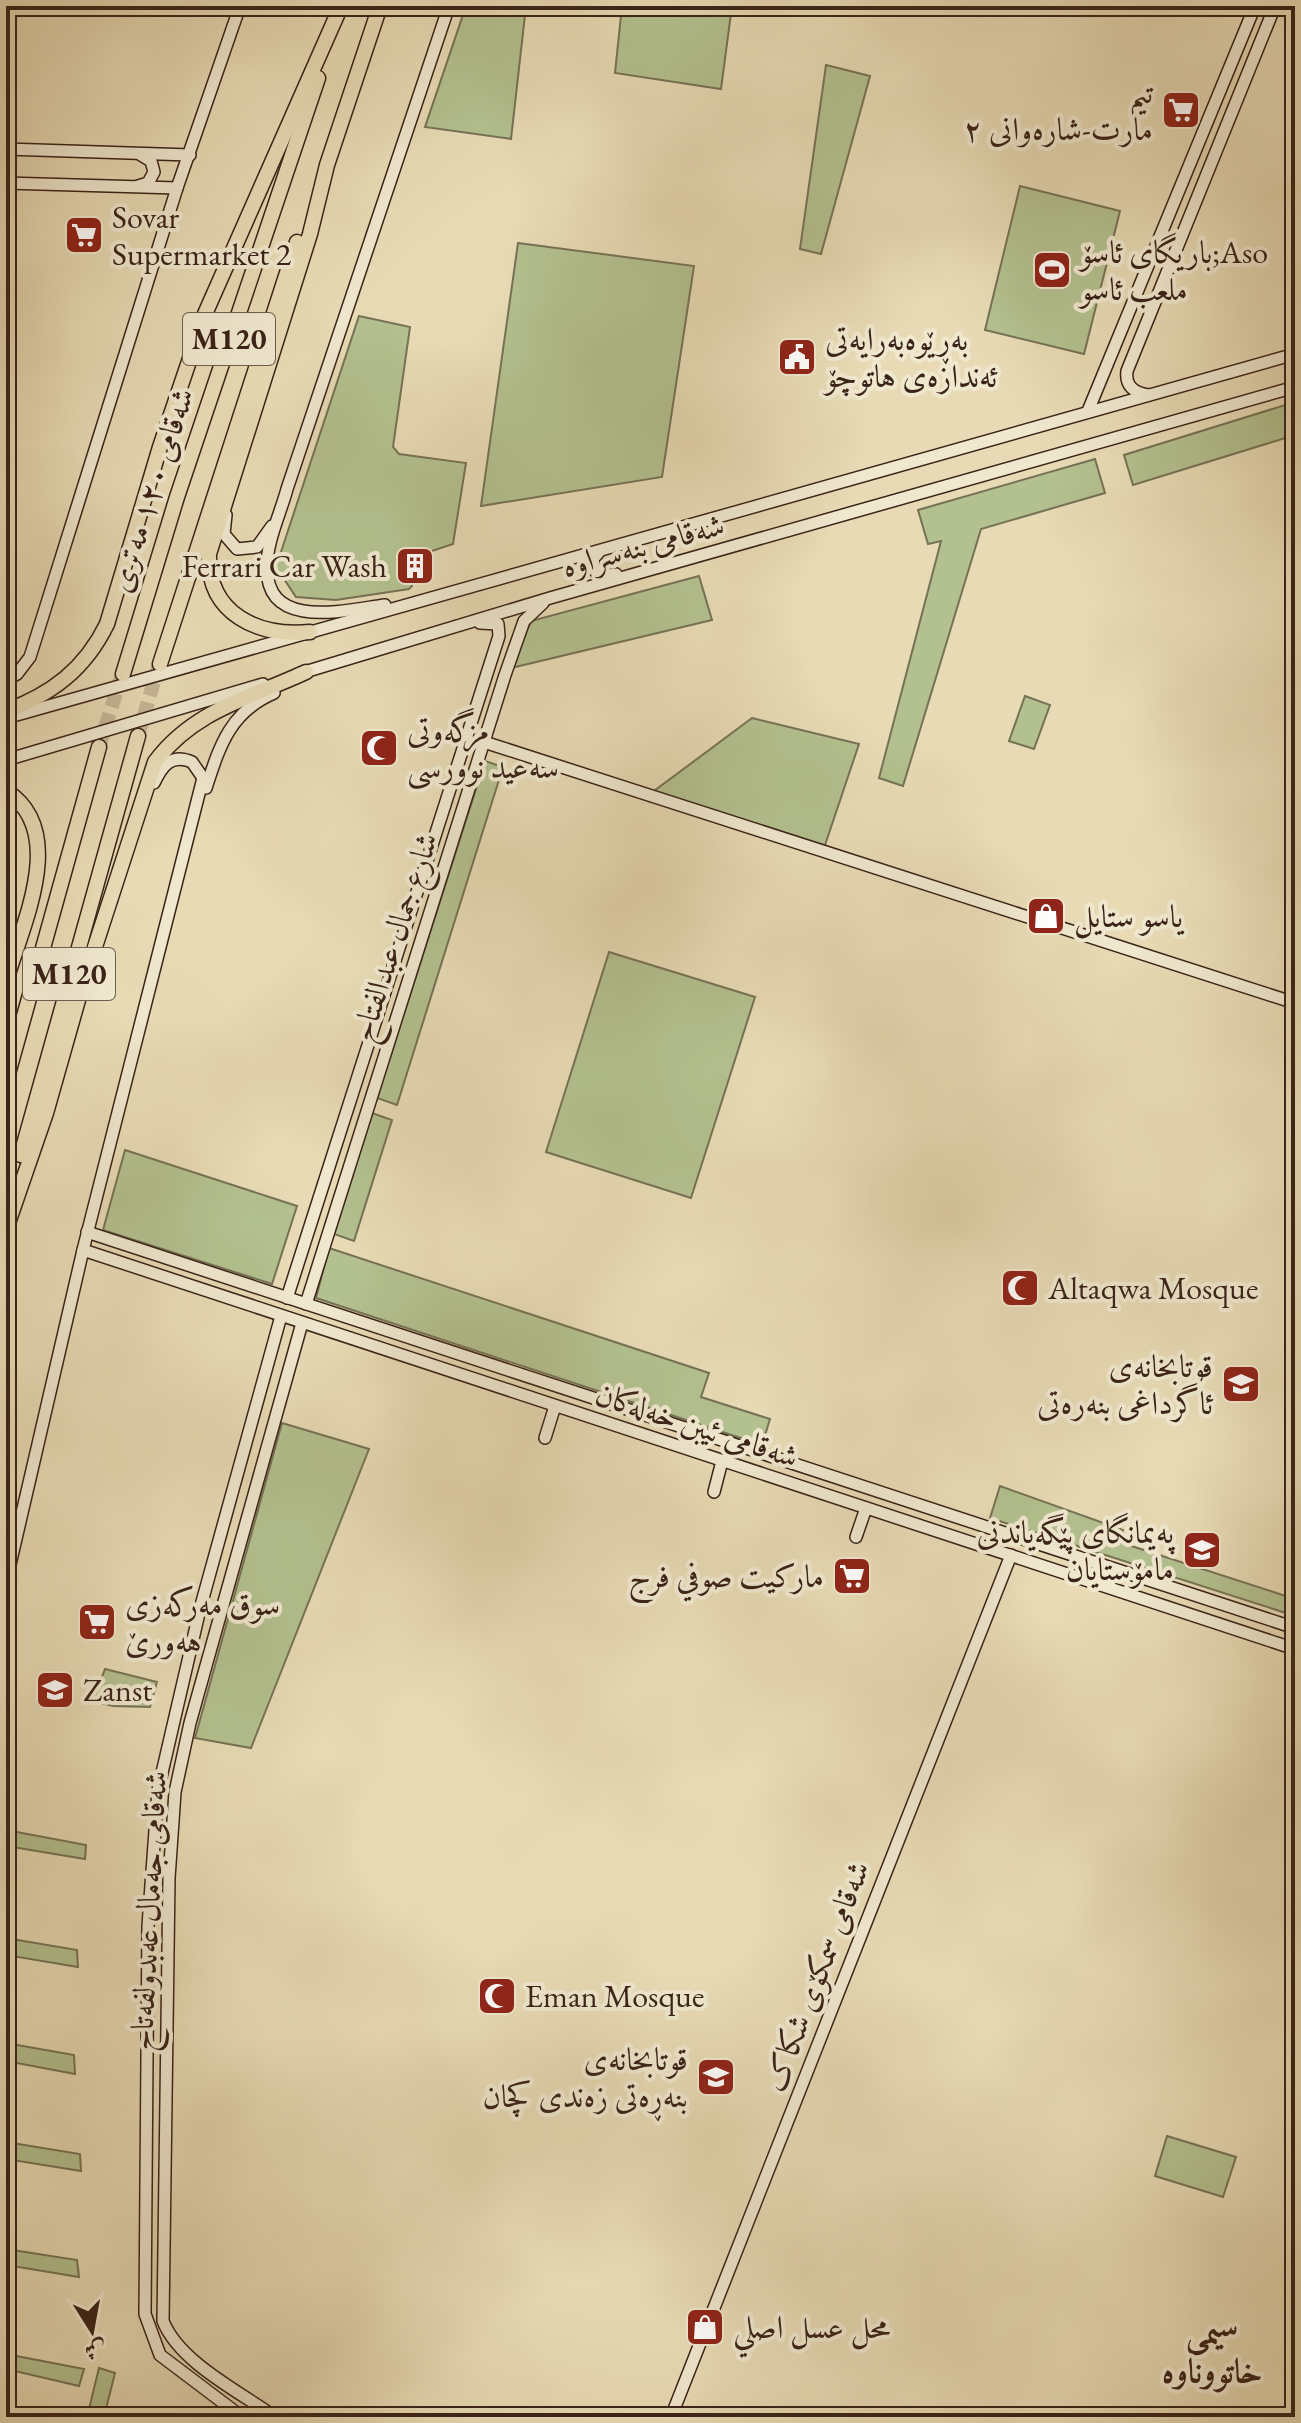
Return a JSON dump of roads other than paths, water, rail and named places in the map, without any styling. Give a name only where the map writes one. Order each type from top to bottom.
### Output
[{"type":"highway","name":"شەقامی ١٢٠ مەتری","points":[[123,674],[197,437],[342,6]]},
{"type":"highway","points":[[6,711],[42,696],[70,676],[88,657],[107,624],[194,344],[342,6]]},
{"type":"highway","name":"شەقامی ١٢٠ مەتری","points":[[160,664],[379,6]]},
{"type":"highway","points":[[310,632],[270,632],[245,623],[228,610],[214,587],[209,554],[237,457],[310,234],[327,165],[379,6]]},
{"type":"highway","points":[[6,1229],[26,1162],[46,1113],[148,775],[168,745],[206,715],[306,672]]},
{"type":"highway","name":"M120","points":[[6,1214],[138,736]]},
{"type":"highway","name":"M120","points":[[6,1081],[99,747]]},
{"type":"highway","points":[[6,791],[31,817],[40,851],[6,981]]},
{"type":"main road","points":[[6,680],[17,674],[30,657],[177,188],[240,6]]},
{"type":"main road","points":[[411,604],[318,613],[295,610],[279,599],[269,581],[266,565],[287,489],[449,6]]},
{"type":"main road","points":[[1088,411],[1255,6]]},
{"type":"main road","points":[[1149,395],[1133,390],[1128,384],[1127,371],[1275,6]]},
{"type":"main road","points":[[1225,81],[1241,87]]},
{"type":"main road","points":[[6,149],[190,155]]},
{"type":"main road","points":[[133,187],[148,183],[154,172],[149,158],[135,153]]},
{"type":"main road","points":[[6,183],[177,188]]},
{"type":"main road","name":"شەقامی بنەسراوە","points":[[6,718],[1295,354]]},
{"type":"main road","name":"شەقامی بنەسراوە","points":[[6,760],[550,598],[1295,387]]},
{"type":"main road","points":[[237,457],[224,523],[224,534],[230,545],[244,550],[263,543],[287,489]]},
{"type":"main road","points":[[604,549],[595,555],[592,564],[602,576],[659,567]]},
{"type":"main road","name":"شارع جمال عبدالفتاح","points":[[306,1304],[521,631],[530,613],[550,598]]},
{"type":"main road","points":[[464,624],[493,622],[500,627],[512,624],[521,631]]},
{"type":"main road","name":"شارع جمال عبدالفتاح","points":[[287,1298],[500,627]]},
{"type":"main road","points":[[190,838],[220,746],[239,714],[264,697],[352,658]]},
{"type":"main road","points":[[484,742],[1295,1003]]},
{"type":"main road","points":[[6,1582],[87,1232],[190,838],[203,778],[192,762],[174,759],[165,764],[158,774],[121,865]]},
{"type":"main road","points":[[397,954],[414,959]]},
{"type":"main road","name":"شەقامی ئیبن خەلەکان","points":[[87,1232],[1295,1628]]},
{"type":"main road","name":"شەقامی ئیبن خەلەکان","points":[[83,1250],[1295,1649]]},
{"type":"main road","name":"شەقامی جەمال عەبدولفەتاح","points":[[242,2417],[160,2355],[145,2314],[149,1914],[163,1762],[200,1609],[281,1316]]},
{"type":"main road","name":"شەقامی جەمال عەبدولفەتاح","points":[[275,2417],[185,2354],[168,2333],[163,2321],[169,1894],[175,1792],[190,1723],[302,1323]]},
{"type":"main road","points":[[545,1438],[555,1406]]},
{"type":"main road","points":[[657,1440],[664,1422]]},
{"type":"main road","points":[[714,1492],[722,1461]]},
{"type":"main road","points":[[856,1537],[866,1508]]},
{"type":"main road","name":"شەقامی سمکۆی شکاک","points":[[671,2417],[1011,1555]]},
{"type":"main road","points":[[1144,1599],[1150,1581]]},
{"type":"main road","points":[[1169,1607],[1169,1597],[1174,1589]]},
{"type":"tunnel","points":[[138,736],[159,664]]},
{"type":"tunnel","points":[[99,747],[122,674]]},
{"type":"place","name":"تیم مارت-شارەوانی ٢","points":[[1181,110]]},
{"type":"place","name":"Sovar Supermarket 2","points":[[84,235]]},
{"type":"place","name":"یاریگای ئاسۆ;Aso ملعب ئاسو","points":[[1052,270]]},
{"type":"place","name":"بەڕێوەبەرایەتی ئەندازەی هاتوچۆ","points":[[797,357]]},
{"type":"place","name":"Ferrari Car Wash","points":[[415,566]]},
{"type":"place","name":"مزگەوتی سەعید نوورسی","points":[[379,748]]},
{"type":"place","name":"ياسو ستايل","points":[[1046,916]]},
{"type":"place","name":"Altaqwa Mosque","points":[[1020,1288]]},
{"type":"place","name":"قوتابخانەی ئاگرداغی بنەرەتی","points":[[1241,1384]]},
{"type":"place","name":"پەیمانگای پێگەیاندنی مامۆستایان","points":[[1202,1550]]},
{"type":"place","name":"ماركيت صوفي فرج","points":[[852,1576]]},
{"type":"place","name":"سوق مەرکەزی هەورێ","points":[[97,1622]]},
{"type":"place","name":"Zanst","points":[[55,1690]]},
{"type":"place","name":"Eman Mosque","points":[[497,1996]]},
{"type":"place","name":"قوتابخانەی بنەڕەتی زەندی کچان","points":[[716,2077]]},
{"type":"place","name":"محل عسل اصلي","points":[[705,2327]]},
{"type":"district","name":"سیمی خاتووناوه","points":[[1212,2350]]}]
